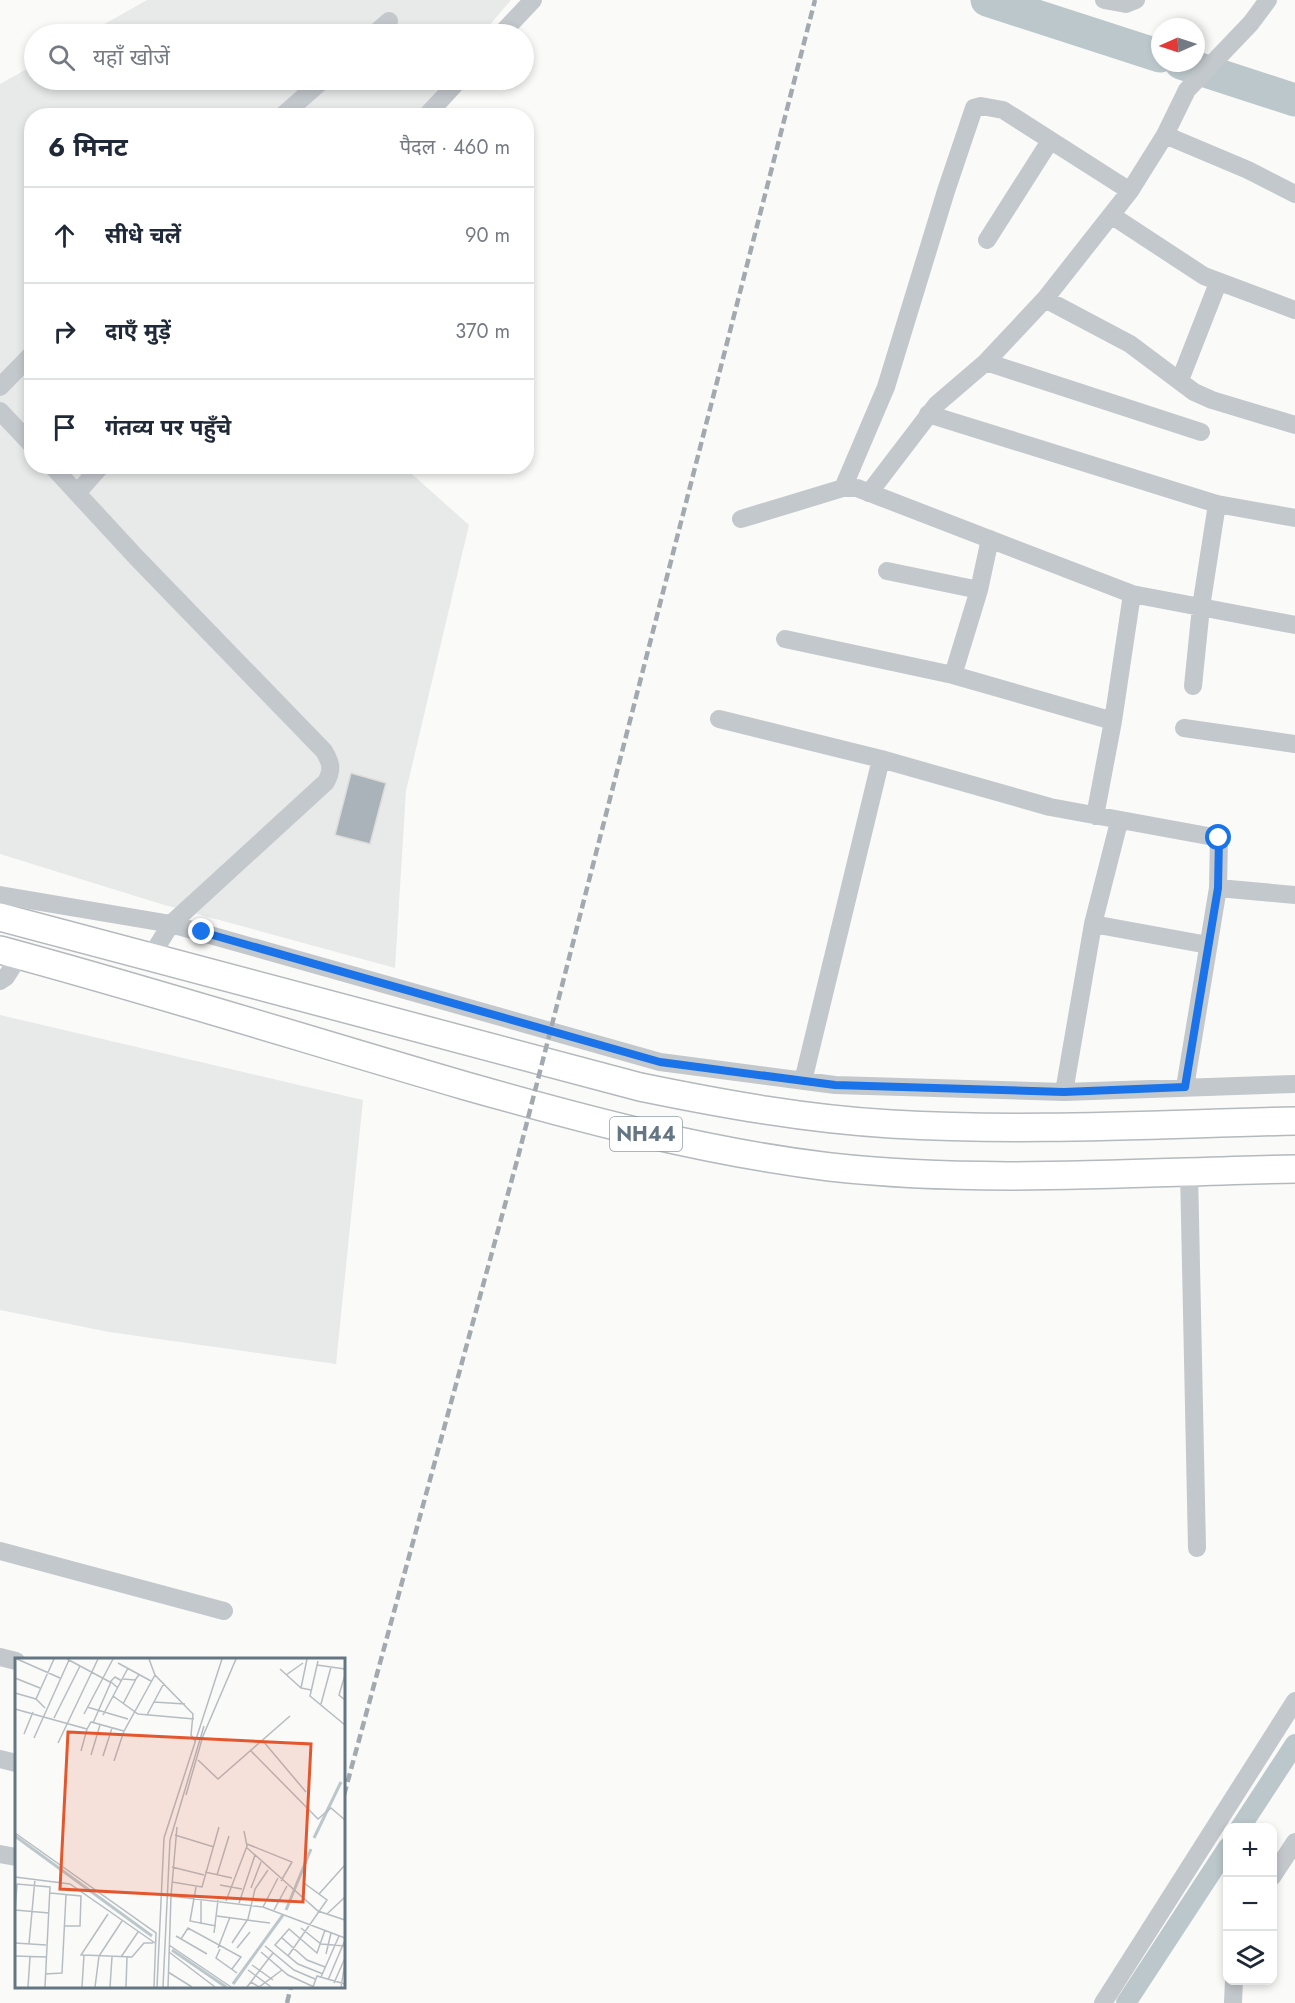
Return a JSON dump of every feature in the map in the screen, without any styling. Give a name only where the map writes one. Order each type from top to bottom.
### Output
[{"type":"highway","name":"NH44","points":[[0,917],[629,1084],[735,1107],[892,1124],[1036,1126],[1295,1121]]},
{"type":"highway","name":"NH44","points":[[10,953],[592,1121],[740,1153],[829,1167],[907,1173],[1013,1175],[1295,1169]]},
{"type":"street","points":[[510,24],[533,0]]},
{"type":"street","points":[[1104,0],[1126,4],[1136,0]]},
{"type":"street","points":[[869,493],[928,414],[987,362],[1045,299],[1130,191],[1165,135],[1187,90],[1251,23],[1268,0]]},
{"type":"street","points":[[386,24],[389,21]]},
{"type":"street","points":[[291,108],[312,90]]},
{"type":"street","points":[[433,108],[450,90]]},
{"type":"street","points":[[843,488],[886,387],[974,108],[981,106],[1003,110],[1130,191]]},
{"type":"street","points":[[1165,135],[1248,170],[1295,194]]},
{"type":"street","points":[[987,240],[1050,141]]},
{"type":"street","points":[[1111,215],[1218,283],[1295,310]]},
{"type":"street","points":[[1180,380],[1218,283]]},
{"type":"street","points":[[1045,299],[1130,344],[1194,392],[1212,400],[1295,425]]},
{"type":"street","points":[[0,387],[24,362]]},
{"type":"street","points":[[987,362],[1201,432]]},
{"type":"street","points":[[0,411],[24,436]]},
{"type":"street","points":[[928,414],[1217,504],[1295,518]]},
{"type":"street","points":[[59,474],[324,750],[331,762],[332,772],[326,782],[171,924],[151,956]]},
{"type":"street","points":[[76,493],[94,474]]},
{"type":"street","points":[[741,519],[843,488],[857,488],[1132,594],[1295,625]]},
{"type":"street","points":[[1193,686],[1201,607],[1217,504]]},
{"type":"street","points":[[953,675],[979,590],[990,539]]},
{"type":"street","points":[[887,571],[979,590]]},
{"type":"street","points":[[1095,816],[1113,721],[1132,594]]},
{"type":"street","points":[[785,639],[953,675],[1113,721]]},
{"type":"street","points":[[719,719],[881,759],[1050,807],[1119,822],[1219,838],[1218,888],[1185,1087]]},
{"type":"street","points":[[1184,728],[1295,744]]},
{"type":"street","points":[[803,1081],[881,759]]},
{"type":"street","points":[[1064,1092],[1093,924],[1119,822]]},
{"type":"street","points":[[1218,888],[1295,895]]},
{"type":"street","points":[[0,895],[171,924],[660,1062],[835,1085],[1064,1092],[1295,1084]]},
{"type":"street","points":[[1093,924],[1208,945]]},
{"type":"street","points":[[0,981],[6,978],[10,953]]},
{"type":"street","points":[[1189,1171],[1197,1548]]},
{"type":"street","points":[[0,1551],[224,1611]]},
{"type":"street","points":[[0,1657],[15,1661]]},
{"type":"street","points":[[1103,2003],[1295,1701]]},
{"type":"street","points":[[0,1759],[15,1763]]},
{"type":"street","points":[[1277,1869],[1295,1842]]},
{"type":"street","points":[[0,1854],[15,1857]]},
{"type":"street","points":[[1233,2003],[1234,1985]]},
{"type":"shaded area","points":[[147,0],[511,0],[491,24],[105,24]]},
{"type":"shaded area","points":[[24,71],[24,90],[437,90],[422,108],[24,108],[24,474],[412,474],[469,525],[406,791],[395,968],[161,904],[0,854],[0,84]]},
{"type":"shaded area","points":[[0,1015],[363,1100],[336,1364],[109,1332],[0,1310]]},
{"type":"building","points":[[351,773],[386,783],[370,844],[335,835]]},
{"type":"waterway","points":[[987,0],[1151,53]]},
{"type":"waterway","points":[[1205,71],[1295,100]]},
{"type":"waterway","points":[[1243,1823],[1295,1744]]},
{"type":"waterway","points":[[1126,2003],[1223,1855]]},
{"type":"railway","points":[[345,1791],[518,1157],[815,0]]},
{"type":"railway","points":[[287,2003],[291,1988]]},
{"type":"route","points":[[202,932],[660,1062],[835,1085],[1064,1092],[1185,1087],[1218,888],[1221,845],[1219,838]]}]
